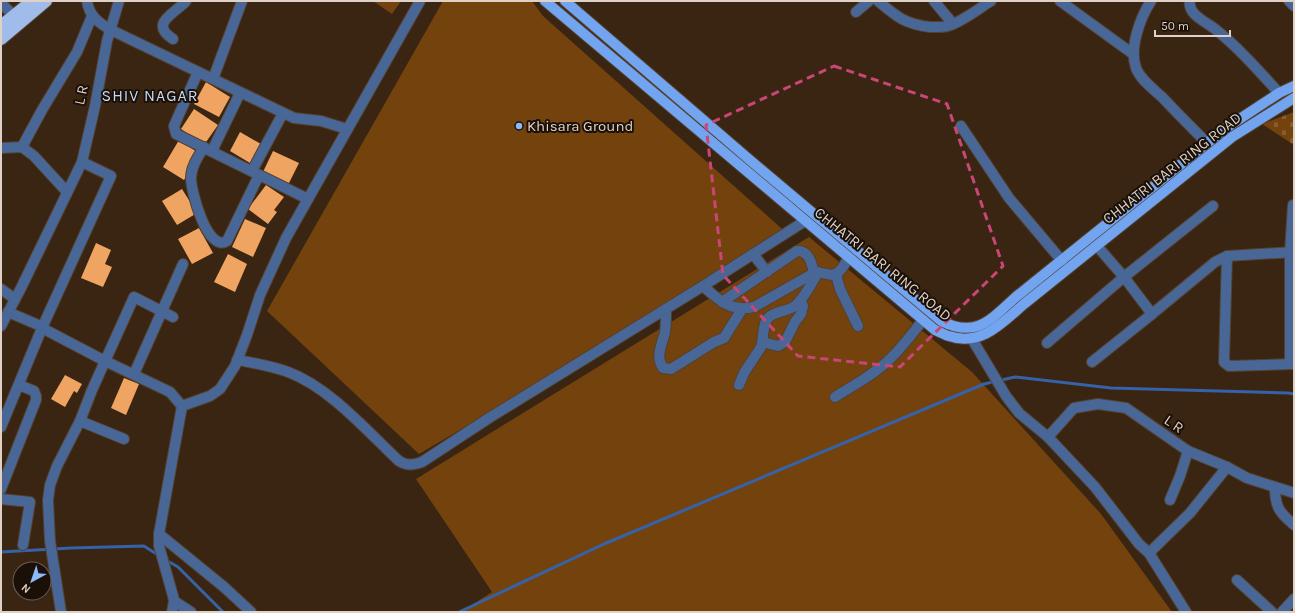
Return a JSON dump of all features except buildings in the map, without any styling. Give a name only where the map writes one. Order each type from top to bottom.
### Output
[{"type":"highway","points":[[1,26],[32,1]]},
{"type":"highway","points":[[1,39],[46,1]]},
{"type":"main road","name":"CHHATRI BARI RING ROAD","points":[[545,1],[935,330],[950,337],[972,339],[993,331],[1024,304],[1232,137],[1294,98]]},
{"type":"main road","name":"CHHATRI BARI RING ROAD","points":[[565,1],[750,161],[941,321],[953,327],[971,328],[987,322],[1226,128],[1279,93],[1294,86]]},
{"type":"street","points":[[87,1],[92,16],[96,21],[111,30],[294,118],[321,121],[347,129]]},
{"type":"street","name":"L R","points":[[1,326],[82,162],[95,106],[107,41],[119,1]]},
{"type":"street","points":[[173,39],[165,34],[163,30],[164,22],[169,15],[182,6],[186,1]]},
{"type":"street","points":[[213,80],[242,1]]},
{"type":"street","points":[[182,406],[210,396],[220,389],[235,366],[260,295],[286,238],[420,1]]},
{"type":"street","points":[[856,12],[869,1]]},
{"type":"street","points":[[878,1],[894,15],[907,23],[939,28],[962,20],[991,1]]},
{"type":"street","points":[[934,1],[953,24]]},
{"type":"street","points":[[1151,1],[1144,12],[1138,29],[1133,54],[1136,69],[1145,81],[1207,143]]},
{"type":"street","points":[[1190,1],[1189,6],[1193,13],[1238,48],[1279,93]]},
{"type":"street","points":[[1289,1],[1294,6]]},
{"type":"street","points":[[1,2],[14,16]]},
{"type":"street","points":[[1066,3],[1133,54]]},
{"type":"street","points":[[22,147],[42,110],[77,52],[92,16]]},
{"type":"street","points":[[198,72],[177,119],[174,129],[176,134],[308,199]]},
{"type":"street","points":[[240,93],[208,149],[193,167],[191,177],[201,219],[209,233],[217,241],[227,241],[283,113]]},
{"type":"street","points":[[961,126],[1009,198],[1062,260]]},
{"type":"street","points":[[1,148],[17,146],[22,147],[34,156],[67,192]]},
{"type":"street","points":[[1,427],[43,328],[111,176],[82,162]]},
{"type":"street","points":[[1227,256],[1224,362],[1229,366],[1292,364],[1293,205]]},
{"type":"street","points":[[1047,343],[1124,277],[1213,206]]},
{"type":"street","points":[[237,360],[288,372],[304,379],[345,409],[399,461],[403,463],[415,464],[422,462],[489,418],[666,310],[805,220]]},
{"type":"street","points":[[1097,246],[1124,277],[1152,314]]},
{"type":"street","points":[[722,302],[789,256],[800,251],[805,253],[809,258],[816,272]]},
{"type":"street","points":[[1092,362],[1215,262],[1227,256],[1292,252]]},
{"type":"street","points":[[753,254],[767,272]]},
{"type":"street","points":[[703,286],[729,306],[742,309],[754,307],[816,272],[829,275],[836,274],[849,257]]},
{"type":"street","points":[[134,374],[183,264]]},
{"type":"street","points":[[739,385],[763,342],[764,329],[767,320],[770,316],[789,310],[801,300],[816,272]]},
{"type":"street","points":[[836,274],[840,289],[858,326]]},
{"type":"street","points":[[1,289],[15,299]]},
{"type":"street","points":[[61,612],[51,552],[48,500],[50,485],[57,466],[80,421],[134,297],[172,317]]},
{"type":"street","points":[[763,342],[778,346],[785,342],[792,326],[801,314],[803,306],[801,300]]},
{"type":"street","points":[[666,310],[666,327],[658,356],[661,364],[667,370],[674,368],[714,342],[724,338],[742,309]]},
{"type":"street","points":[[8,312],[170,392],[182,406]]},
{"type":"street","points":[[835,397],[871,374],[890,359],[902,347],[923,320]]},
{"type":"street","points":[[972,339],[1006,396],[1019,413],[1048,437],[1095,487],[1139,544],[1148,553],[1186,612]]},
{"type":"street","points":[[1,488],[36,400],[34,391],[19,384]]},
{"type":"street","name":"L R","points":[[1048,437],[1074,408],[1098,404],[1126,408],[1188,451],[1227,467],[1247,478],[1294,493]]},
{"type":"street","points":[[172,612],[174,602],[159,546],[159,534],[182,406]]},
{"type":"street","points":[[80,421],[124,439]]},
{"type":"street","points":[[1170,500],[1188,451]]},
{"type":"street","points":[[1148,553],[1190,513],[1227,467]]},
{"type":"street","points":[[1275,487],[1275,500],[1277,508],[1294,525]]},
{"type":"street","points":[[1,499],[30,502],[23,545]]},
{"type":"street","points":[[159,534],[224,587],[251,612]]},
{"type":"street","points":[[1237,580],[1272,612]]},
{"type":"street","points":[[1286,611],[1294,599]]},
{"type":"street","points":[[174,602],[191,612]]},
{"type":"highlighted area","points":[[834,66],[947,104],[1003,266],[900,367],[798,356],[723,275],[706,125]]},
{"type":"green space","points":[[373,1],[401,1],[392,14]]},
{"type":"green space","name":"Khisara Ground","points":[[443,1],[532,1],[543,16],[790,236],[419,454],[267,311]]},
{"type":"green space","points":[[1294,112],[1294,145],[1262,124]]},
{"type":"green space","points":[[809,237],[972,372],[1101,514],[1172,612],[461,612],[492,592],[416,479]]},
{"type":"waterway","points":[[459,612],[604,544],[984,384],[1015,377],[1111,388],[1294,394]]},
{"type":"waterway","points":[[1,552],[144,546],[158,555]]},
{"type":"waterway","points":[[166,560],[178,567],[223,612]]},
{"type":"place","name":"Khisara Ground","points":[[519,126]]},
{"type":"district","name":"SHIV NAGAR","points":[[150,95]]}]
